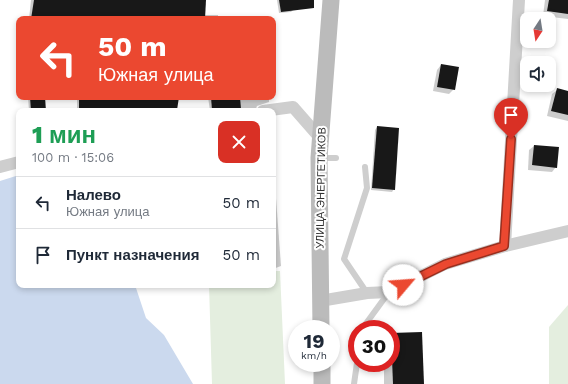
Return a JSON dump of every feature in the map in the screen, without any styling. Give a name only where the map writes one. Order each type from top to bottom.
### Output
[{"type":"main road","name":"УЛИЦА ЭНЕРГЕТИКОВ","points":[[321,320],[320,301],[328,158],[320,139],[331,0]]},
{"type":"main road","points":[[322,372],[322,384]]},
{"type":"street","points":[[504,246],[519,0]]},
{"type":"street","points":[[276,109],[293,107],[320,139]]},
{"type":"street","points":[[0,167],[16,163]]},
{"type":"street","points":[[320,301],[367,293],[389,292],[446,264],[504,246],[568,231]]},
{"type":"lane","points":[[365,167],[367,188],[344,259],[367,293]]},
{"type":"lane","points":[[369,320],[389,292]]},
{"type":"lane","points":[[354,384],[356,372]]},
{"type":"green space","points":[[276,271],[280,271],[285,384],[212,384],[209,288],[276,288]]},
{"type":"green space","points":[[568,305],[568,384],[549,384],[549,327]]},
{"type":"water","points":[[16,176],[16,288],[136,288],[146,318],[164,335],[193,384],[0,384],[0,181]]},
{"type":"building","points":[[34,0],[206,0],[205,16],[31,16]]},
{"type":"building","points":[[279,0],[314,0],[314,8],[281,12]]},
{"type":"building","points":[[549,0],[568,0],[568,14],[547,11]]},
{"type":"building","points":[[441,64],[459,67],[455,90],[437,87]]},
{"type":"building","points":[[557,88],[568,91],[568,115],[551,111]]},
{"type":"building","points":[[30,100],[45,100],[46,108],[31,108]]},
{"type":"building","points":[[79,100],[179,100],[177,108],[79,108]]},
{"type":"building","points":[[211,100],[240,100],[241,108],[212,108]]},
{"type":"building","points":[[377,126],[399,128],[395,190],[372,188]]},
{"type":"building","points":[[534,145],[559,147],[557,168],[532,165]]},
{"type":"building","points":[[422,332],[424,384],[393,384],[393,372],[400,372],[400,333]]},
{"type":"route","points":[[403,285],[446,264],[504,246],[511,139]]}]
